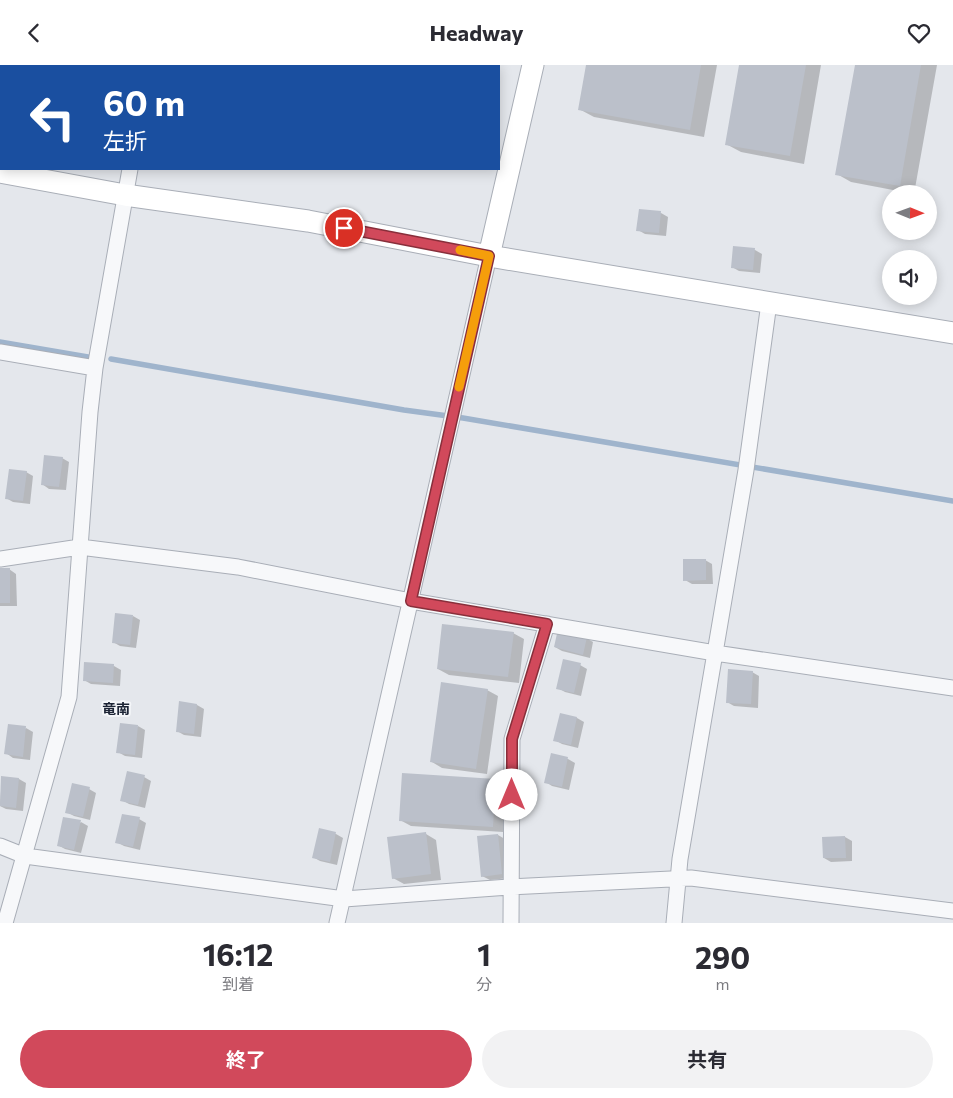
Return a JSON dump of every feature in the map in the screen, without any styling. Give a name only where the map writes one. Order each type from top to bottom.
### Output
[{"type":"street","points":[[337,923],[344,899],[531,65]]},
{"type":"street","points":[[5,923],[69,697],[95,369],[130,170]]},
{"type":"street","points":[[0,172],[126,195],[308,221],[489,256],[953,333]]},
{"type":"street","points":[[674,923],[678,878],[747,465],[769,303]]},
{"type":"street","points":[[0,352],[95,369]]},
{"type":"street","points":[[0,559],[80,547],[238,567],[411,601],[715,653],[953,688]]},
{"type":"street","points":[[511,923],[512,739],[547,624]]},
{"type":"street","points":[[0,846],[25,856],[344,899],[678,878],[701,879],[953,911]]},
{"type":"building","points":[[586,65],[701,65],[690,130],[578,110]]},
{"type":"building","points":[[739,65],[806,65],[790,156],[725,145]]},
{"type":"building","points":[[855,65],[921,65],[900,185],[835,175]]},
{"type":"building","points":[[639,209],[661,211],[659,233],[636,231]]},
{"type":"building","points":[[733,246],[755,248],[753,270],[731,268]]},
{"type":"building","points":[[44,455],[63,457],[59,487],[41,485]]},
{"type":"building","points":[[9,469],[27,471],[23,501],[5,499]]},
{"type":"building","points":[[683,559],[706,559],[706,580],[683,581]]},
{"type":"building","points":[[0,568],[10,568],[10,603],[0,603]]},
{"type":"building","points":[[115,613],[133,615],[130,645],[112,643]]},
{"type":"building","points":[[442,624],[514,632],[508,677],[437,669]]},
{"type":"building","points":[[558,629],[587,637],[583,655],[554,647]]},
{"type":"building","points":[[563,659],[581,663],[574,693],[556,689]]},
{"type":"building","points":[[84,662],[114,664],[113,683],[83,681]]},
{"type":"building","points":[[728,669],[753,671],[751,704],[726,703]]},
{"type":"building","points":[[441,682],[488,689],[476,769],[430,762]]},
{"type":"building","points":[[179,701],[197,704],[194,734],[176,732]]},
{"type":"building","points":[[560,713],[577,717],[571,745],[553,741]]},
{"type":"building","points":[[120,723],[138,725],[135,755],[116,753]]},
{"type":"building","points":[[8,724],[26,726],[23,757],[4,754]]},
{"type":"building","points":[[551,753],[568,757],[562,787],[544,783]]},
{"type":"building","points":[[127,771],[145,775],[138,805],[120,801]]},
{"type":"building","points":[[402,773],[496,779],[493,827],[399,821]]},
{"type":"building","points":[[1,776],[19,778],[16,808],[0,806]]},
{"type":"building","points":[[72,783],[90,787],[83,817],[65,813]]},
{"type":"building","points":[[122,814],[140,817],[133,847],[115,843]]},
{"type":"building","points":[[63,817],[81,820],[74,850],[57,846]]},
{"type":"building","points":[[319,828],[336,832],[330,862],[312,858]]},
{"type":"building","points":[[426,832],[431,874],[392,879],[387,837]]},
{"type":"building","points":[[498,834],[502,874],[481,877],[477,836]]},
{"type":"building","points":[[845,836],[846,858],[823,858],[822,837]]},
{"type":"waterway","points":[[0,342],[88,357]]},
{"type":"waterway","points":[[111,359],[404,410],[463,418],[953,501]]},
{"type":"slow traffic","points":[[459,387],[489,256],[460,250]]},
{"type":"district","name":"竜南","points":[[116,708]]},
{"type":"route","points":[[344,228],[489,256],[411,601],[547,624],[512,739],[512,795]]}]
